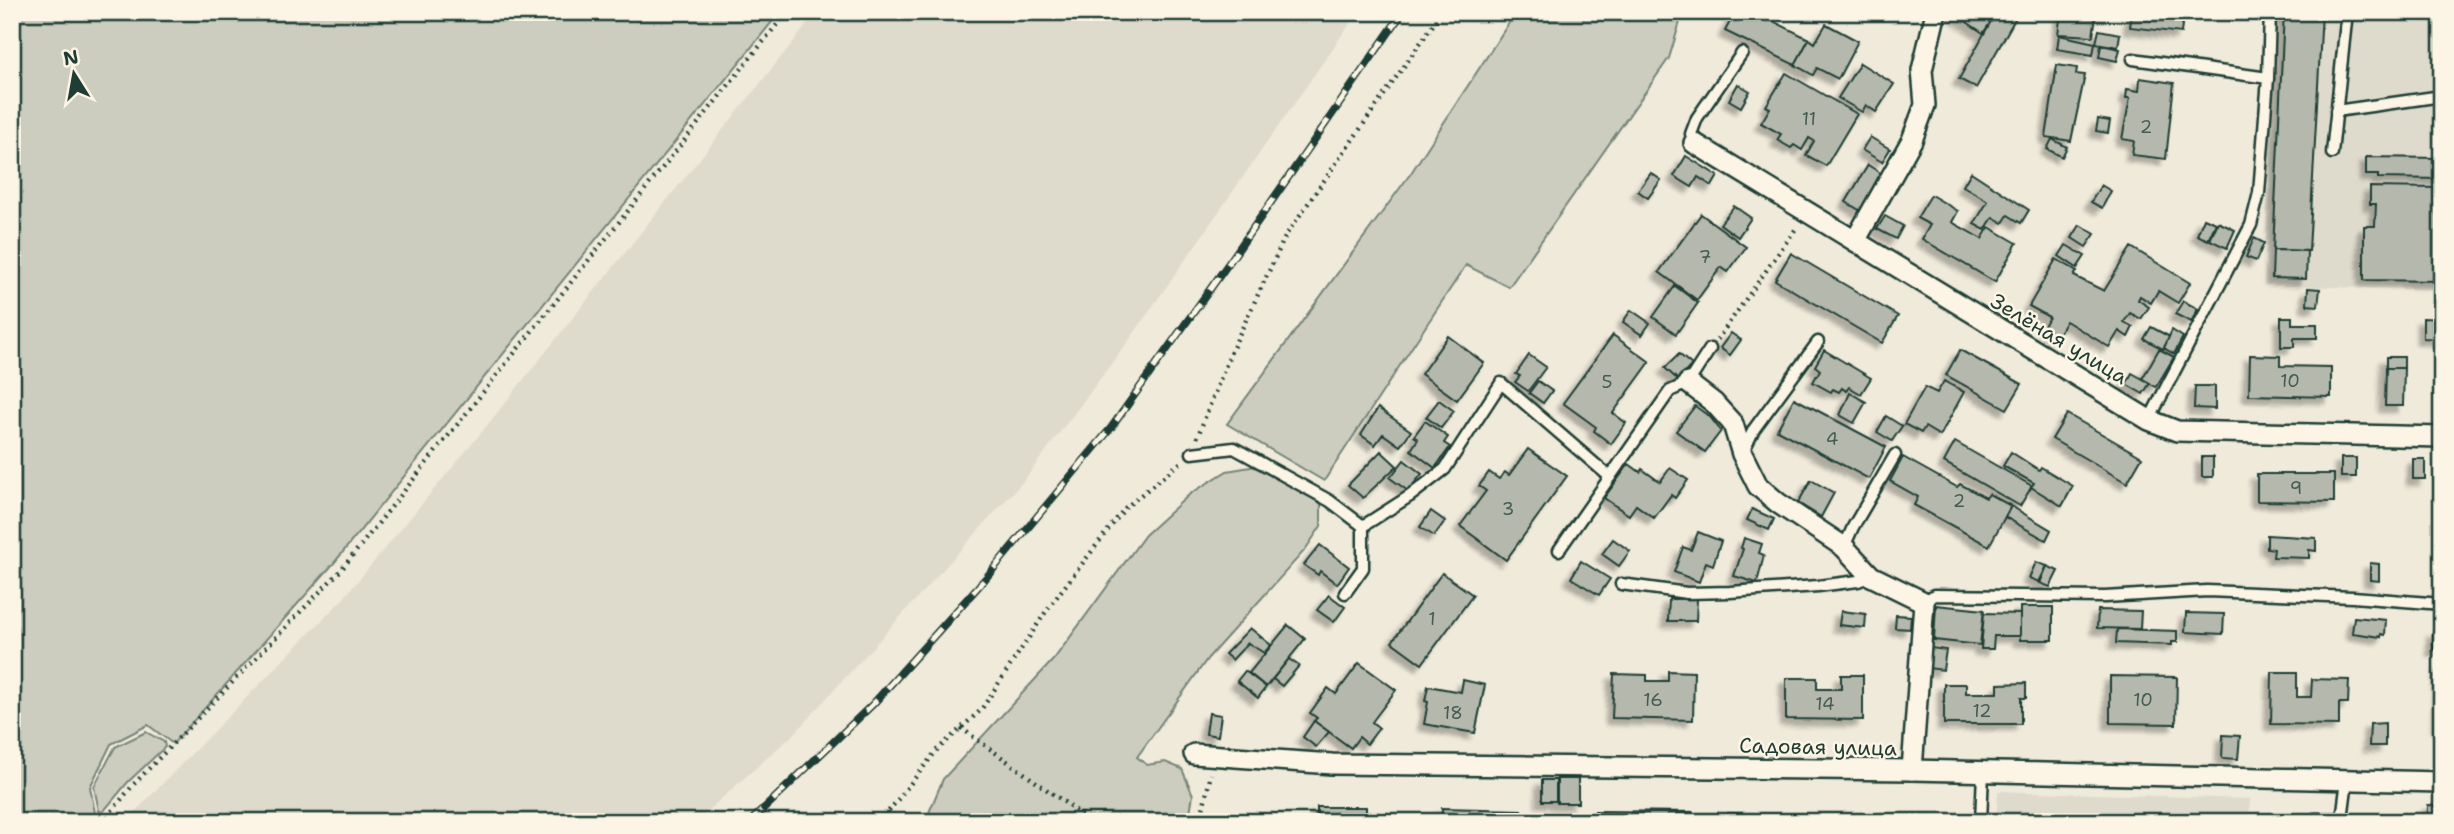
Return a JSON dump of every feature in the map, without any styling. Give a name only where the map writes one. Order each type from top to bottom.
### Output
[{"type":"street","points":[[1855,241],[1912,140],[1925,105],[1922,70],[1936,12]]},
{"type":"street","name":"Зелёная улица","points":[[1694,143],[2149,420],[2177,430],[2442,437]]},
{"type":"street","points":[[1688,383],[1714,403],[1733,424],[1742,454],[1758,486],[1778,503],[1844,547],[1871,576],[1924,602],[1912,770]]},
{"type":"street","name":"Садовая улица","points":[[1194,754],[1332,764],[1912,770],[2442,782]]},
{"type":"lane","points":[[2149,420],[2251,225],[2259,193],[2270,12]]},
{"type":"lane","points":[[2332,152],[2347,12]]},
{"type":"lane","points":[[1694,143],[1691,134],[1697,118],[1742,53]]},
{"type":"lane","points":[[2133,60],[2267,78]]},
{"type":"lane","points":[[2336,111],[2442,96]]},
{"type":"lane","points":[[1742,454],[1754,429],[1818,342]]},
{"type":"lane","points":[[1559,550],[1670,391],[1688,383],[1710,349]]},
{"type":"lane","points":[[1363,526],[1410,496],[1445,469],[1500,383],[1610,477]]},
{"type":"lane","points":[[1192,453],[1234,448],[1330,502],[1363,526]]},
{"type":"lane","points":[[1844,547],[1895,455]]},
{"type":"lane","points":[[1345,593],[1363,569],[1363,526]]},
{"type":"lane","points":[[1621,584],[1687,593],[1730,592],[1831,585],[1871,576]]},
{"type":"lane","points":[[1924,602],[1934,595],[2105,597],[2207,591],[2442,604]]},
{"type":"lane","points":[[1981,822],[1983,772]]},
{"type":"lane","points":[[2314,822],[2315,819],[2342,819],[2347,780]]},
{"type":"path","points":[[103,822],[133,785],[341,570],[787,12]]},
{"type":"path","points":[[880,822],[937,750],[981,710],[1049,607],[1125,508],[1192,453],[1231,352],[1286,235],[1442,12]]},
{"type":"path","points":[[1710,349],[1807,212]]},
{"type":"path","points":[[961,728],[1092,822]]},
{"type":"path","points":[[1200,822],[1216,756]]},
{"type":"shaded area","points":[[12,12],[780,12],[334,563],[173,744],[148,725],[111,744],[90,787],[95,813],[87,822],[12,822]]},
{"type":"shaded area","points":[[817,12],[1358,12],[1130,339],[1025,479],[795,733],[695,822],[125,822],[342,600],[481,433]]},
{"type":"shaded area","points":[[1516,12],[1683,12],[1669,58],[1509,287],[1466,265],[1324,481],[1227,424],[1411,173]]},
{"type":"shaded area","points":[[2276,12],[2442,12],[2442,290],[2264,285]]},
{"type":"shaded area","points":[[1268,464],[1321,498],[1321,526],[1305,550],[1208,658],[1137,757],[1147,765],[1165,762],[1182,769],[1193,795],[1189,818],[1184,822],[925,822],[943,779],[1054,659],[1145,535],[1190,494],[1227,471]]},
{"type":"shaded area","points":[[146,732],[164,742],[165,747],[128,782],[103,812],[99,811],[94,787],[115,747]]},
{"type":"shaded area","points":[[1998,791],[2250,799],[2249,818],[2305,820],[1996,822]]},
{"type":"building","points":[[1735,12],[1752,19],[1755,12],[1809,39],[1795,65],[1725,31]]},
{"type":"building","points":[[1952,12],[1976,12],[1991,22],[1983,33]]},
{"type":"building","points":[[1996,12],[2019,12],[1976,88],[1959,79]]},
{"type":"building","points":[[2061,12],[2096,16],[2093,36],[2058,34]]},
{"type":"building","points":[[2132,12],[2184,12],[2181,33],[2130,27]]},
{"type":"building","points":[[2284,12],[2322,12],[2309,251],[2273,250]]},
{"type":"building","points":[[1826,24],[1858,41],[1838,79],[1817,68],[1813,75],[1795,65],[1809,39],[1815,43]]},
{"type":"building","points":[[2099,30],[2120,34],[2118,47],[2096,43]]},
{"type":"building","points":[[2059,35],[2095,43],[2093,55],[2057,49]]},
{"type":"building","points":[[2101,45],[2120,49],[2117,61],[2099,57]]},
{"type":"building","points":[[1860,63],[1894,84],[1876,112],[1866,105],[1862,112],[1838,98]]},
{"type":"building","points":[[2057,65],[2077,68],[2076,74],[2085,75],[2071,141],[2046,137]]},
{"type":"building","points":[[1786,73],[1857,114],[1826,166],[1806,155],[1814,141],[1809,138],[1802,150],[1794,145],[1791,148],[1777,140],[1781,134],[1761,123],[1770,108],[1766,106]]},
{"type":"building","points":[[2140,78],[2174,83],[2166,159],[2132,155],[2134,141],[2122,139],[2130,98],[2126,98],[2127,89],[2139,91]]},
{"type":"building","points":[[1738,84],[1750,91],[1741,107],[1729,100]]},
{"type":"building","points":[[2098,119],[2110,121],[2108,133],[2096,131]]},
{"type":"building","points":[[1870,137],[1890,149],[1882,162],[1862,150]]},
{"type":"building","points":[[2052,139],[2067,147],[2062,157],[2047,149]]},
{"type":"building","points":[[1686,156],[1718,176],[1712,186],[1698,177],[1692,187],[1674,176]]},
{"type":"building","points":[[2366,157],[2442,158],[2442,179],[2378,178],[2378,175],[2366,175]]},
{"type":"building","points":[[1868,165],[1882,174],[1861,211],[1846,202]]},
{"type":"building","points":[[1971,172],[2029,210],[2021,223],[2008,215],[2003,223],[1993,217],[1985,230],[1974,224],[1988,201],[1963,186]]},
{"type":"building","points":[[1651,173],[1661,180],[1648,198],[1638,191]]},
{"type":"building","points":[[2101,185],[2111,191],[2102,208],[2091,202]]},
{"type":"building","points":[[2370,187],[2442,188],[2442,281],[2364,280],[2364,226],[2375,226],[2376,204],[2370,204]]},
{"type":"building","points":[[1931,195],[1958,211],[1952,222],[1982,239],[1989,227],[2017,243],[1995,282],[1922,239],[1930,225],[1917,218]]},
{"type":"building","points":[[1734,206],[1751,218],[1738,237],[1720,224]]},
{"type":"building","points":[[1701,214],[1746,247],[1728,272],[1721,267],[1697,300],[1659,272]]},
{"type":"building","points":[[1885,216],[1903,226],[1896,239],[1877,229]]},
{"type":"building","points":[[2204,218],[2216,223],[2208,240],[2197,235]]},
{"type":"building","points":[[2218,222],[2235,230],[2227,248],[2210,240]]},
{"type":"building","points":[[2080,225],[2095,234],[2086,247],[2072,238]]},
{"type":"building","points":[[2254,238],[2264,243],[2256,261],[2246,257]]},
{"type":"building","points":[[2066,245],[2085,256],[2077,268],[2059,256]]},
{"type":"building","points":[[2131,247],[2190,283],[2178,303],[2158,291],[2151,303],[2140,296],[2138,300],[2149,307],[2141,319],[2130,313],[2124,322],[2133,327],[2128,337],[2119,331],[2109,347],[2066,321],[2057,336],[2043,328],[2049,317],[2029,306],[2056,259],[2077,271],[2074,276],[2104,291]]},
{"type":"building","points":[[2273,250],[2307,251],[2306,279],[2272,278]]},
{"type":"building","points":[[1791,253],[1898,316],[1882,343],[1775,280]]},
{"type":"building","points":[[1675,286],[1698,303],[1676,334],[1653,317]]},
{"type":"building","points":[[2308,288],[2320,289],[2318,306],[2307,305]]},
{"type":"building","points":[[2183,301],[2198,309],[2191,322],[2175,314]]},
{"type":"building","points":[[1631,310],[1650,323],[1642,335],[1623,322]]},
{"type":"building","points":[[2281,317],[2292,317],[2292,324],[2317,324],[2317,338],[2294,338],[2294,347],[2281,347]]},
{"type":"building","points":[[2423,318],[2442,319],[2441,339],[2423,338]]},
{"type":"building","points":[[2151,327],[2170,337],[2163,349],[2144,339]]},
{"type":"building","points":[[2172,330],[2183,337],[2174,354],[2164,348]]},
{"type":"building","points":[[1731,333],[1741,340],[1730,355],[1720,348]]},
{"type":"building","points":[[1613,335],[1650,362],[1613,413],[1626,423],[1611,444],[1594,431],[1596,427],[1563,403]]},
{"type":"building","points":[[1448,336],[1484,363],[1457,400],[1421,374]]},
{"type":"building","points":[[2159,349],[2174,357],[2156,387],[2142,379]]},
{"type":"building","points":[[1824,350],[1871,378],[1861,394],[1849,387],[1846,391],[1842,388],[1839,392],[1833,389],[1831,392],[1813,382],[1820,370],[1815,366]]},
{"type":"building","points":[[1960,350],[2022,384],[2007,409],[1946,375]]},
{"type":"building","points":[[1679,354],[1692,365],[1678,380],[1665,368]]},
{"type":"building","points":[[1529,355],[1546,367],[1528,391],[1515,382],[1520,376],[1516,374]]},
{"type":"building","points":[[2250,355],[2280,356],[2280,366],[2331,367],[2331,397],[2249,395]]},
{"type":"building","points":[[2386,357],[2404,357],[2404,368],[2386,368]]},
{"type":"building","points":[[2386,368],[2404,368],[2403,406],[2385,406]]},
{"type":"building","points":[[2132,373],[2150,383],[2143,394],[2126,384]]},
{"type":"building","points":[[1538,381],[1552,391],[1543,403],[1529,393]]},
{"type":"building","points":[[1944,381],[1964,392],[1940,436],[1925,427],[1921,433],[1904,424],[1925,387],[1937,393]]},
{"type":"building","points":[[2195,386],[2215,386],[2215,409],[2194,408]]},
{"type":"building","points":[[1850,393],[1866,402],[1854,423],[1840,415]]},
{"type":"building","points":[[1794,398],[1886,447],[1869,479],[1777,430]]},
{"type":"building","points":[[1439,400],[1454,411],[1441,428],[1426,417]]},
{"type":"building","points":[[1695,406],[1710,417],[1721,431],[1705,452],[1676,431]]},
{"type":"building","points":[[1378,408],[1411,431],[1400,446],[1383,434],[1375,445],[1361,435]]},
{"type":"building","points":[[2067,414],[2142,457],[2127,483],[2052,439]]},
{"type":"building","points":[[1886,416],[1902,426],[1892,441],[1877,432]]},
{"type":"building","points":[[1425,421],[1448,437],[1444,443],[1450,447],[1435,468],[1411,450],[1418,439],[1414,436]]},
{"type":"building","points":[[1955,442],[2032,486],[2020,506],[1944,462]]},
{"type":"building","points":[[1528,449],[1567,476],[1506,560],[1460,526],[1486,491],[1479,486],[1489,472],[1499,479],[1505,472],[1509,475]]},
{"type":"building","points":[[1381,451],[1397,466],[1363,498],[1348,485]]},
{"type":"building","points":[[2011,452],[2039,470],[2041,467],[2073,486],[2062,506],[2031,487],[2034,483],[2003,466]]},
{"type":"building","points":[[1903,457],[1957,487],[1960,484],[1986,498],[1989,494],[2011,506],[1989,546],[1914,505],[1918,497],[1890,481]]},
{"type":"building","points":[[2202,457],[2213,457],[2213,477],[2202,477]]},
{"type":"building","points":[[2341,458],[2356,458],[2356,477],[2341,477]]},
{"type":"building","points":[[2413,459],[2425,459],[2425,479],[2413,479]]},
{"type":"building","points":[[1404,460],[1422,474],[1408,491],[1390,478]]},
{"type":"building","points":[[1629,464],[1640,472],[1642,469],[1660,482],[1670,468],[1688,480],[1675,498],[1671,495],[1654,518],[1636,505],[1629,515],[1604,498]]},
{"type":"building","points":[[2257,474],[2334,474],[2334,502],[2257,501]]},
{"type":"building","points":[[1811,480],[1834,493],[1821,517],[1798,503]]},
{"type":"building","points":[[2011,506],[2051,530],[2046,540],[2005,517]]},
{"type":"building","points":[[1752,509],[1774,519],[1769,530],[1747,520]]},
{"type":"building","points":[[1431,511],[1445,521],[1434,536],[1420,527]]},
{"type":"building","points":[[1698,532],[1721,541],[1713,565],[1706,562],[1699,582],[1674,572],[1683,547],[1691,550]]},
{"type":"building","points":[[2267,535],[2316,538],[2316,551],[2309,550],[2309,558],[2273,557],[2274,549],[2267,548]]},
{"type":"building","points":[[1744,538],[1762,544],[1759,553],[1764,555],[1757,583],[1734,576]]},
{"type":"building","points":[[1613,539],[1630,551],[1619,566],[1602,554]]},
{"type":"building","points":[[1320,545],[1349,567],[1337,584],[1320,571],[1318,575],[1304,565]]},
{"type":"building","points":[[1581,561],[1610,579],[1599,595],[1571,578]]},
{"type":"building","points":[[2036,562],[2047,566],[2039,582],[2029,578]]},
{"type":"building","points":[[2370,563],[2379,564],[2379,581],[2370,580]]},
{"type":"building","points":[[2047,566],[2058,571],[2050,587],[2040,583]]},
{"type":"building","points":[[1442,573],[1473,595],[1422,664],[1392,642]]},
{"type":"building","points":[[1329,595],[1345,607],[1334,622],[1317,610]]},
{"type":"building","points":[[1669,599],[1697,599],[1696,621],[1668,621]]},
{"type":"building","points":[[1936,605],[1984,610],[1980,645],[1934,640]]},
{"type":"building","points":[[2020,607],[2053,607],[2053,640],[2020,640]]},
{"type":"building","points":[[2098,610],[2141,611],[2140,629],[2097,628]]},
{"type":"building","points":[[1841,611],[1866,614],[1865,628],[1839,625]]},
{"type":"building","points":[[1984,613],[2020,614],[2020,636],[1994,636],[1993,649],[1981,649]]},
{"type":"building","points":[[2186,613],[2224,614],[2223,634],[2185,632]]},
{"type":"building","points":[[1896,615],[1911,616],[1910,629],[1895,628]]},
{"type":"building","points":[[2354,617],[2386,620],[2385,635],[2381,634],[2381,637],[2352,633]]},
{"type":"building","points":[[1288,625],[1305,639],[1266,687],[1249,673]]},
{"type":"building","points":[[1250,628],[1271,645],[1264,653],[1248,643],[1232,660],[1225,654]]},
{"type":"building","points":[[2117,629],[2177,631],[2177,642],[2172,642],[2172,645],[2116,643]]},
{"type":"building","points":[[2433,631],[2442,631],[2442,650],[2433,650]]},
{"type":"building","points":[[1931,648],[1946,650],[1943,670],[1928,668]]},
{"type":"building","points":[[1289,659],[1299,666],[1282,686],[1273,679]]},
{"type":"building","points":[[1359,663],[1396,690],[1372,722],[1379,728],[1367,744],[1359,737],[1351,748],[1314,721],[1317,718],[1310,713],[1328,688],[1336,694]]},
{"type":"building","points":[[2440,666],[2442,727],[2438,727]]},
{"type":"building","points":[[1245,671],[1266,687],[1258,698],[1237,681]]},
{"type":"building","points":[[1668,671],[1694,672],[1693,720],[1612,718],[1614,674],[1647,675],[1647,681],[1668,681]]},
{"type":"building","points":[[2272,672],[2297,672],[2297,697],[2311,697],[2312,679],[2349,680],[2348,703],[2339,703],[2339,725],[2271,724]]},
{"type":"building","points":[[1841,675],[1863,675],[1863,720],[1786,719],[1786,678],[1817,678],[1817,689],[1841,689]]},
{"type":"building","points":[[2110,676],[2177,677],[2176,724],[2110,723]]},
{"type":"building","points":[[1463,680],[1485,685],[1475,733],[1424,724],[1428,686],[1461,692]]},
{"type":"building","points":[[2026,683],[2026,698],[2021,698],[2021,724],[1944,724],[1944,684],[1966,684],[1966,693],[1998,693],[1998,684]]},
{"type":"building","points":[[1209,713],[1221,715],[1218,736],[1206,734]]},
{"type":"building","points":[[1314,721],[1329,732],[1316,747],[1303,737]]},
{"type":"building","points":[[2385,723],[2385,746],[2369,746],[2370,724]]},
{"type":"building","points":[[2223,735],[2240,736],[2238,759],[2222,758]]},
{"type":"building","points":[[1557,779],[1578,779],[1578,803],[1557,803]]},
{"type":"building","points":[[1542,780],[1556,780],[1556,801],[1542,801]]},
{"type":"building","points":[[2428,805],[2442,806],[2442,822],[2427,822]]},
{"type":"building","points":[[1317,807],[1366,807],[1366,822],[1317,822]]},
{"type":"building","points":[[1442,808],[1521,810],[1520,822],[1441,822]]},
{"type":"building","points":[[1595,811],[1692,812],[1692,822],[1595,822]]},
{"type":"building","points":[[1728,813],[1789,815],[1789,822],[1727,822]]},
{"type":"building","points":[[1853,816],[1914,818],[1914,822],[1853,822]]},
{"type":"railway","points":[[750,822],[873,704],[985,579],[1111,428],[1403,12]]}]
